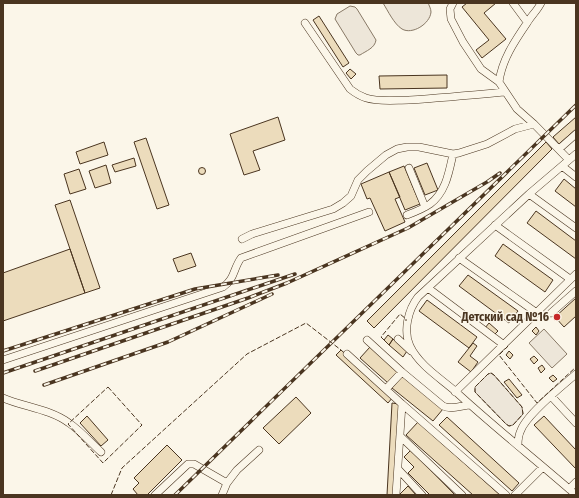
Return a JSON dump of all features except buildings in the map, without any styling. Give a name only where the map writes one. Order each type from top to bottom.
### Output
[{"type":"street","points":[[453,3],[450,9],[451,19],[463,42],[481,69],[499,82],[504,92],[517,109],[569,160]]},
{"type":"street","points":[[512,3],[527,22]]},
{"type":"street","points":[[499,82],[500,70],[506,58],[527,22],[541,3]]},
{"type":"street","points":[[305,23],[350,89],[356,94],[365,98],[374,100],[397,100],[440,98],[504,92]]},
{"type":"street","points":[[242,239],[252,234],[332,209],[343,203],[351,196],[358,180],[367,171],[397,149],[419,147],[453,154],[487,144],[515,129],[534,124]]},
{"type":"street","points":[[559,149],[576,134]]},
{"type":"street","points":[[407,215],[425,207],[438,197],[449,170],[453,154]]},
{"type":"street","points":[[414,354],[409,344],[407,335],[408,319],[414,303],[459,258],[529,194],[576,154]]},
{"type":"street","points":[[562,166],[576,177]]},
{"type":"street","points":[[409,168],[425,207]]},
{"type":"street","points":[[529,194],[576,228]]},
{"type":"street","points":[[3,360],[223,287],[229,282],[234,274],[236,265],[241,258],[369,212]]},
{"type":"street","points":[[495,225],[570,279]]},
{"type":"street","points":[[459,258],[537,314]]},
{"type":"street","points":[[456,392],[576,274]]},
{"type":"street","points":[[428,288],[504,345]]},
{"type":"street","points":[[551,313],[576,291]]},
{"type":"street","points":[[398,339],[469,405],[576,495]]},
{"type":"street","points":[[367,340],[402,372],[447,408],[469,405]]},
{"type":"street","points":[[348,354],[402,404],[506,495]]},
{"type":"street","points":[[386,389],[402,372]]},
{"type":"street","points":[[518,445],[521,429],[524,423],[576,374]]},
{"type":"street","points":[[551,396],[576,423]]},
{"type":"street","points":[[3,398],[58,417],[69,423],[101,452]]},
{"type":"street","points":[[396,495],[402,404]]},
{"type":"street","points":[[400,436],[462,495]]},
{"type":"street","points":[[222,495],[227,483],[237,470],[259,450]]},
{"type":"street","points":[[155,495],[188,464],[194,464],[227,483]]},
{"type":"street","points":[[515,495],[543,467]]},
{"type":"street","points":[[398,469],[422,495]]},
{"type":"street","points":[[569,489],[576,482]]},
{"type":"shaded area","points":[[383,3],[428,3],[431,12],[424,24],[411,31],[402,29],[396,24]]},
{"type":"shaded area","points":[[350,6],[357,9],[376,40],[372,47],[360,55],[356,53],[335,19],[337,14]]},
{"type":"shaded area","points":[[544,329],[567,354],[552,368],[529,343]]},
{"type":"shaded area","points":[[491,373],[522,407],[523,414],[513,425],[509,426],[506,424],[475,392],[475,387],[488,374]]},
{"type":"railway","points":[[175,495],[576,105]]},
{"type":"railway","points":[[35,371],[248,298],[287,283],[408,228],[500,173]]},
{"type":"railway","points":[[3,373],[295,274]]},
{"type":"railway","points":[[3,351],[195,289],[278,275]]},
{"type":"railway","points":[[44,385],[168,342],[272,294]]},
{"type":"fence","points":[[384,340],[381,337],[400,314],[406,319],[406,321]]},
{"type":"fence","points":[[111,495],[122,468],[247,354],[306,323],[341,350]]},
{"type":"fence","points":[[508,346],[499,355],[537,403],[576,367]]},
{"type":"fence","points":[[491,373],[522,407],[523,414],[513,425],[509,426],[506,424],[475,392],[475,387],[488,374],[491,373]]},
{"type":"fence","points":[[108,387],[142,425],[103,463],[68,424],[108,387]]},
{"type":"place","name":"Детский сад №16","points":[[557,317]]}]
